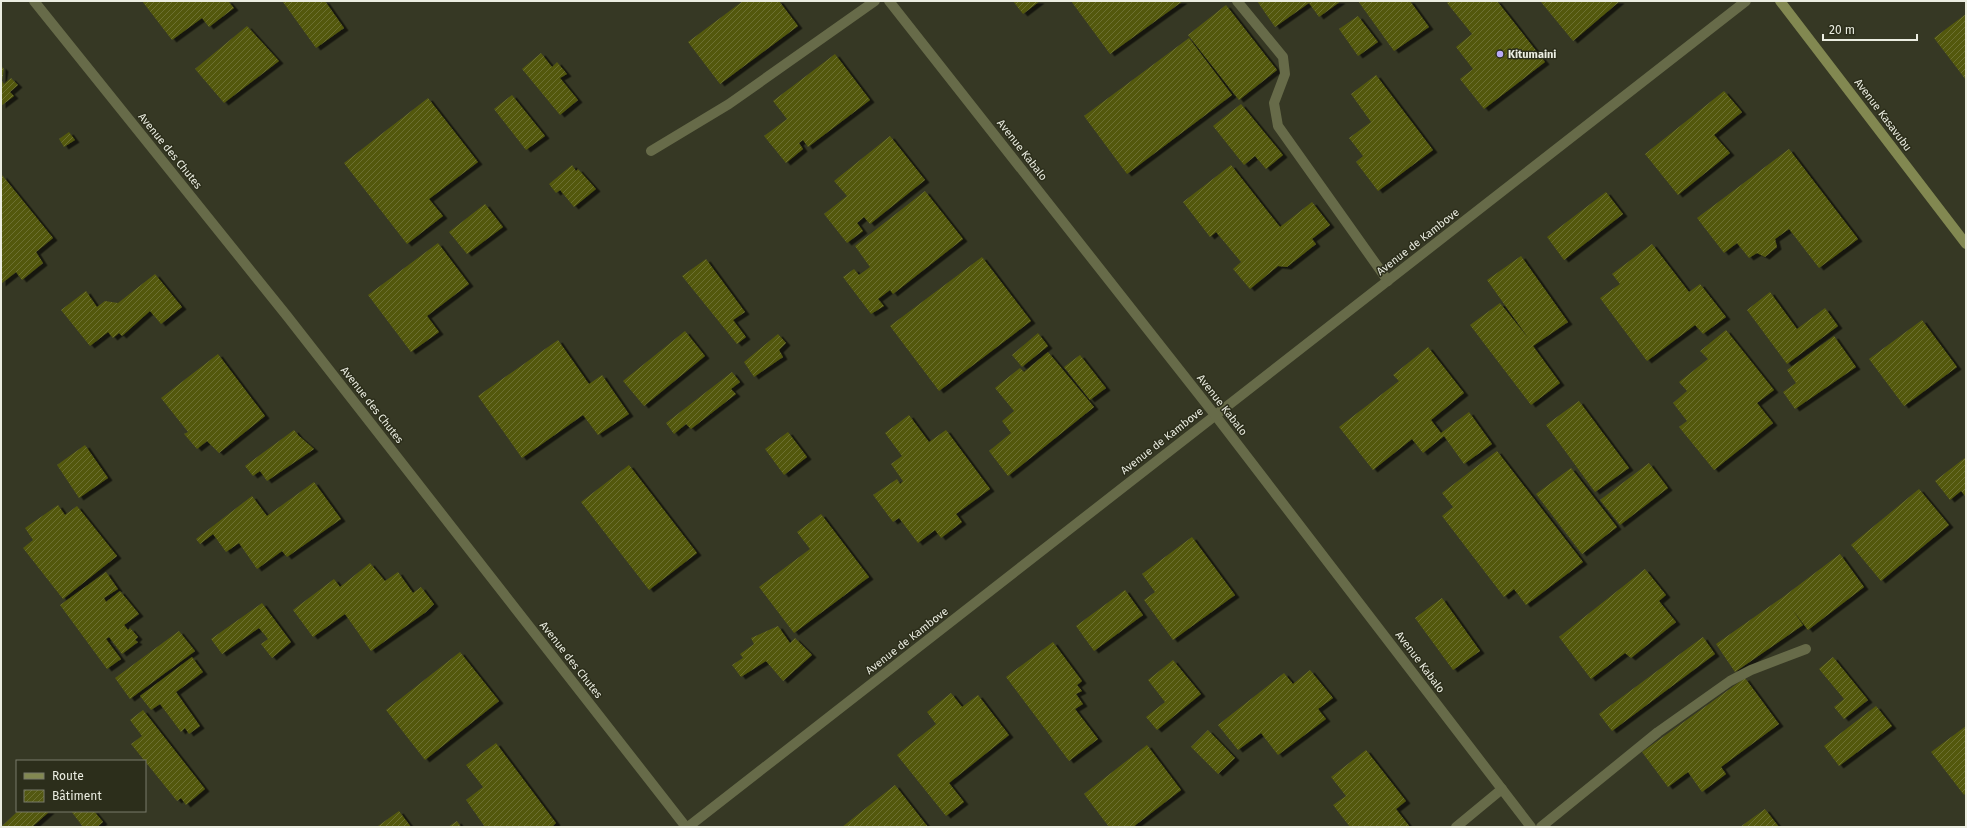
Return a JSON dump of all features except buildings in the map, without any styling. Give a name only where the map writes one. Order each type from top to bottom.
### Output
[{"type":"main road","name":"Avenue Kasavubu","points":[[1780,1],[1966,244]]},
{"type":"street","name":"Avenue des Chutes","points":[[34,1],[287,316],[687,827]]},
{"type":"street","points":[[651,152],[729,104],[874,1]]},
{"type":"street","name":"Avenue Kabalo","points":[[889,1],[1215,415],[1531,827]]},
{"type":"street","points":[[1237,1],[1283,57],[1285,74],[1274,103],[1278,126],[1388,281]]},
{"type":"street","name":"Avenue de Kambove","points":[[687,827],[1746,1]]},
{"type":"street","points":[[1541,827],[1658,732],[1730,681],[1750,670],[1806,649]]},
{"type":"street","points":[[1456,827],[1502,789]]},
{"type":"place","name":"Kitumaini","points":[[1500,54]]}]
